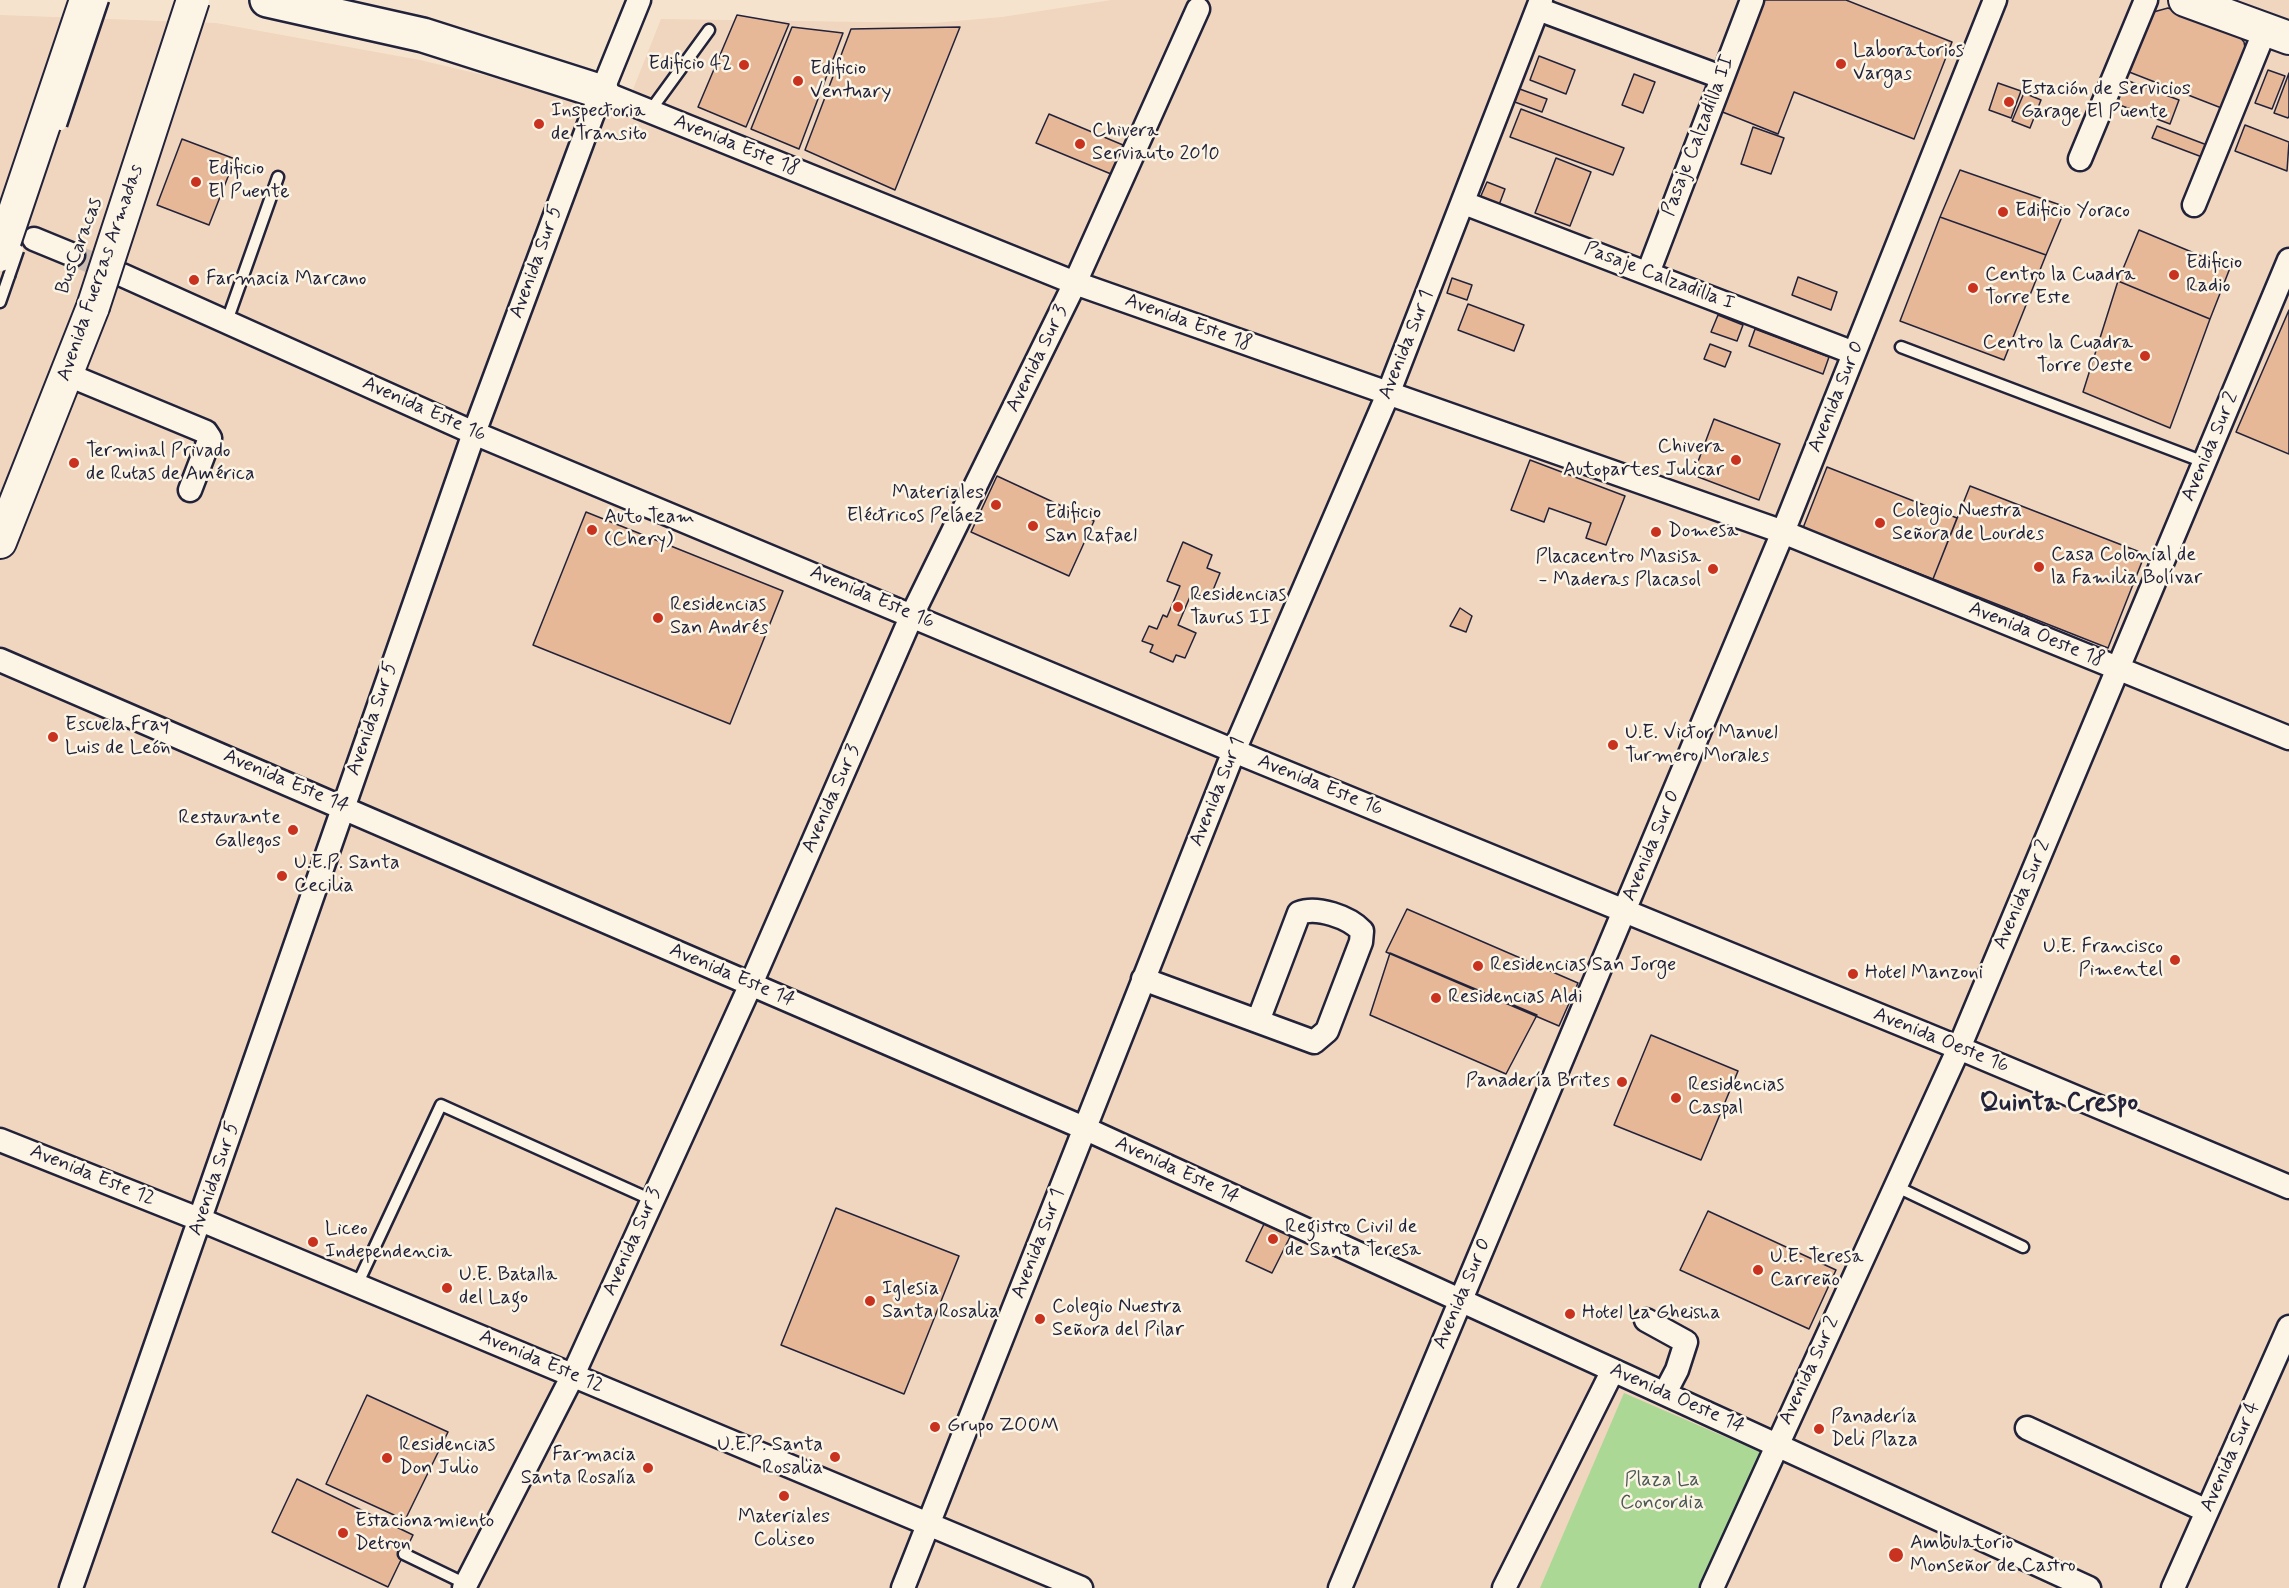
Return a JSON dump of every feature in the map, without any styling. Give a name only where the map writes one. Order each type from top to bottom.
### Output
[{"type":"highway","points":[[267,0],[423,36],[519,64],[602,92]]},
{"type":"main road","points":[[4,265],[86,0]]},
{"type":"main road","points":[[2185,0],[2277,34]]},
{"type":"main road","name":"Avenida Fuerzas Armadas","points":[[0,542],[93,307],[183,11]]},
{"type":"street","name":"Avenida Sur 5","points":[[71,1588],[474,433],[602,92],[639,0]]},
{"type":"street","name":"Pasaje Calzadilla II","points":[[1648,273],[1752,0]]},
{"type":"street","name":"Avenida Sur 0","points":[[1340,1588],[1783,532],[1995,0]]},
{"type":"street","points":[[2080,159],[2146,0]]},
{"type":"street","points":[[1540,4],[1721,77]]},
{"type":"street","name":"Avenida Sur 1","points":[[903,1588],[1234,751],[1388,394],[1540,4]]},
{"type":"street","name":"Avenida Sur 3","points":[[465,1586],[573,1375],[751,984],[912,615],[1075,283],[1197,9]]},
{"type":"street","points":[[2194,205],[2277,34]]},
{"type":"street","name":"Avenida Este 18","points":[[602,92],[1075,283],[1783,532]]},
{"type":"street","name":"Pasaje Calzadilla I","points":[[1464,203],[1854,352]]},
{"type":"street","points":[[29,236],[73,255]]},
{"type":"street","name":"Avenida Sur 2","points":[[1712,1588],[1959,1048],[2289,261]]},
{"type":"street","name":"Avenida Este 16","points":[[122,275],[474,433],[1625,912]]},
{"type":"street","points":[[66,374],[206,432],[210,438],[190,490]]},
{"type":"street","name":"Avenida Oeste 18","points":[[1783,532],[2289,738]]},
{"type":"street","name":"Avenida Este 14","points":[[0,660],[1084,1128],[1460,1301]]},
{"type":"street","points":[[1143,979],[1258,1022],[1314,1042],[1320,1039],[1327,1030],[1361,942],[1362,931],[1355,924],[1334,916],[1308,909],[1299,913],[1258,1022]]},
{"type":"street","name":"Avenida Oeste 16","points":[[1625,912],[1959,1048],[2289,1188]]},
{"type":"street","name":"Avenida Este 12","points":[[0,1140],[201,1220],[1081,1588]]},
{"type":"street","name":"Avenida Oeste 14","points":[[1460,1301],[2089,1588]]},
{"type":"street","points":[[1646,1320],[1686,1342],[1677,1370],[1665,1393]]},
{"type":"street","name":"Avenida Sur 4","points":[[2173,1588],[2289,1327]]},
{"type":"street","points":[[1504,1588],[1612,1370]]},
{"type":"street","points":[[2027,1428],[2207,1511]]},
{"type":"lane","points":[[58,132],[103,0]]},
{"type":"lane","name":"BusCaracas","points":[[105,230],[183,11]]},
{"type":"lane","points":[[650,111],[709,30]]},
{"type":"lane","points":[[227,321],[278,177]]},
{"type":"lane","points":[[0,302],[4,265],[29,236]]},
{"type":"lane","points":[[1901,347],[2204,462]]},
{"type":"lane","points":[[357,1285],[441,1105],[652,1200]]},
{"type":"lane","points":[[1894,1186],[2023,1247]]},
{"type":"lane","points":[[404,1554],[465,1586]]},
{"type":"shaded area","points":[[1111,0],[2289,0],[2289,1588],[0,1588],[0,15],[216,23],[420,60],[496,78],[622,117],[661,19],[934,23],[1002,17]]},
{"type":"green space","name":"Plaza La Concordia","points":[[1624,1393],[1760,1452],[1701,1588],[1540,1588]]},
{"type":"building","name":"Laboratorios Vargas","points":[[1764,0],[1846,0],[1952,42],[1914,139],[1794,92],[1778,134],[1720,111]]},
{"type":"building","points":[[2168,8],[2238,35],[2244,42],[2246,53],[2224,109],[2124,70],[2146,14]]},
{"type":"building","name":"Edificio 42","points":[[737,15],[789,24],[746,127],[698,107]]},
{"type":"building","name":"Edificio Ventuary","points":[[792,27],[843,33],[799,149],[751,129]]},
{"type":"building","points":[[960,27],[895,190],[805,150],[851,29]]},
{"type":"building","points":[[1539,56],[1575,70],[1566,94],[1530,80]]},
{"type":"building","points":[[2268,70],[2285,76],[2272,109],[2255,103]]},
{"type":"building","points":[[2289,73],[2289,116],[2288,118],[2274,113]]},
{"type":"building","points":[[1634,74],[1655,82],[1643,113],[1622,105]]},
{"type":"building","points":[[2126,80],[2179,100],[2170,124],[2117,104]]},
{"type":"building","points":[[1998,83],[2021,91],[2011,118],[1989,110]]},
{"type":"building","points":[[1517,88],[1547,99],[1542,112],[1512,101]]},
{"type":"building","name":"Estación de Servicios Garage El Puente","points":[[2024,93],[2041,100],[2030,128],[2012,121]]},
{"type":"building","points":[[1521,109],[1624,148],[1613,175],[1510,137]]},
{"type":"building","name":"Chivera Serviauto 2010","points":[[1049,114],[1123,145],[1111,174],[1036,143]]},
{"type":"building","points":[[2245,125],[2289,142],[2287,171],[2235,151]]},
{"type":"building","points":[[2157,126],[2207,145],[2202,157],[2152,138]]},
{"type":"building","points":[[1753,127],[1784,138],[1771,174],[1741,164]]},
{"type":"building","name":"Edificio El Puente","points":[[182,139],[235,159],[209,225],[157,205]]},
{"type":"building","points":[[1556,158],[1591,172],[1570,226],[1535,213]]},
{"type":"building","name":"Edificio Yoraco","points":[[1960,170],[2066,207],[2046,255],[1940,217]]},
{"type":"building","points":[[1487,182],[1505,189],[1499,205],[1480,198]]},
{"type":"building","name":"Centro la Cuadra Torre Este","points":[[1940,217],[2046,255],[2004,360],[1900,321]]},
{"type":"building","name":"Edificio Radio","points":[[2139,230],[2230,268],[2210,319],[2118,281]]},
{"type":"building","points":[[1798,277],[1837,292],[1831,310],[1792,295]]},
{"type":"building","points":[[1452,278],[1472,285],[1467,300],[1447,293]]},
{"type":"building","name":"Centro la Cuadra Torre Oeste","points":[[2118,281],[2210,319],[2170,428],[2083,392]]},
{"type":"building","points":[[1468,304],[1524,325],[1514,351],[1458,330]]},
{"type":"building","points":[[2289,310],[2289,454],[2236,432]]},
{"type":"building","points":[[1718,315],[1743,325],[1737,341],[1711,332]]},
{"type":"building","points":[[1755,329],[1829,357],[1823,374],[1749,346]]},
{"type":"building","points":[[1710,344],[1731,352],[1725,367],[1704,359]]},
{"type":"building","name":"Chivera Autopartes Julicar","points":[[1714,419],[1780,444],[1759,500],[1693,475]]},
{"type":"building","points":[[1530,460],[1625,496],[1606,545],[1586,538],[1591,523],[1549,508],[1544,522],[1511,510]]},
{"type":"building","name":"Colegio Nuestra Señora de Lourdes","points":[[1827,467],[1957,518],[1933,579],[1803,528]]},
{"type":"building","name":"Edificio San Rafael","points":[[997,476],[1094,521],[1069,576],[971,532]]},
{"type":"building","name":"Casa Colonial de la Familia Bolívar","points":[[1970,486],[2145,554],[2108,648],[1933,579]]},
{"type":"building","name":"Residencias San Andrés","points":[[586,512],[783,591],[730,724],[533,645]]},
{"type":"building","name":"Residencias Taurus II","points":[[1183,542],[1212,555],[1207,568],[1220,573],[1209,600],[1192,592],[1178,625],[1196,633],[1185,658],[1176,655],[1173,662],[1150,652],[1153,645],[1142,641],[1149,626],[1157,629],[1163,615],[1167,617],[1180,586],[1167,581]]},
{"type":"building","points":[[1460,608],[1472,616],[1466,632],[1450,626]]},
{"type":"building","name":"Residencias San Jorge","points":[[1407,909],[1578,983],[1559,1026],[1386,952]]},
{"type":"building","name":"Residencias Aldi","points":[[1390,953],[1537,1015],[1506,1074],[1370,1015]]},
{"type":"building","name":"Residencias Caspal","points":[[1651,1035],[1738,1071],[1701,1160],[1614,1125]]},
{"type":"building","name":"Iglesia Santa Rosalia","points":[[836,1208],[959,1256],[904,1394],[781,1345]]},
{"type":"building","name":"U.E. Teresa Carreño","points":[[1708,1211],[1836,1270],[1809,1329],[1680,1270]]},
{"type":"building","points":[[1265,1222],[1291,1235],[1272,1273],[1246,1261]]},
{"type":"building","name":"Residencias Don Julio","points":[[367,1395],[448,1432],[405,1520],[326,1484]]},
{"type":"building","name":"Estacionamiento Detron","points":[[297,1479],[413,1535],[388,1587],[272,1532]]},
{"type":"tunnel","points":[[73,255],[118,273]]},
{"type":"place","name":"Laboratorios Vargas","points":[[1841,64]]},
{"type":"place","name":"Edificio 42","points":[[744,65]]},
{"type":"place","name":"Edificio Ventuary","points":[[798,81]]},
{"type":"place","name":"Estación de Servicios Garage El Puente","points":[[2009,102]]},
{"type":"place","name":"Inspectoria de Transito","points":[[539,124]]},
{"type":"place","name":"Chivera Serviauto 2010","points":[[1080,144]]},
{"type":"place","name":"Edificio El Puente","points":[[196,182]]},
{"type":"place","name":"Edificio Yoraco","points":[[2003,212]]},
{"type":"place","name":"Edificio Radio","points":[[2174,275]]},
{"type":"place","name":"Farmacia Marcano","points":[[194,280]]},
{"type":"place","name":"Centro la Cuadra Torre Este","points":[[1973,288]]},
{"type":"place","name":"Centro la Cuadra Torre Oeste","points":[[2145,356]]},
{"type":"place","name":"Chivera Autopartes Julicar","points":[[1736,460]]},
{"type":"place","name":"Terminal Privado de Rutas de América","points":[[74,463]]},
{"type":"place","name":"Materiales Eléctricos Peláez","points":[[996,505]]},
{"type":"place","name":"Colegio Nuestra Señora de Lourdes","points":[[1880,523]]},
{"type":"place","name":"Edificio San Rafael","points":[[1033,526]]},
{"type":"place","name":"Auto Team (Chery)","points":[[592,530]]},
{"type":"place","name":"Domesa","points":[[1656,532]]},
{"type":"place","name":"Casa Colonial de la Familia Bolívar","points":[[2039,567]]},
{"type":"place","name":"Placacentro Masisa - Maderas Placasol","points":[[1713,569]]},
{"type":"place","name":"Residencias Taurus II","points":[[1178,607]]},
{"type":"place","name":"Residencias San Andrés","points":[[658,618]]},
{"type":"place","name":"Escuela Fray Luis de León","points":[[53,737]]},
{"type":"place","name":"U.E. Victor Manuel Turmero Morales","points":[[1613,745]]},
{"type":"place","name":"Restaurante Gallegos","points":[[293,830]]},
{"type":"place","name":"U.E.P. Santa Cecilia","points":[[282,876]]},
{"type":"place","name":"U.E. Francisco Pimentel","points":[[2175,960]]},
{"type":"place","name":"Residencias San Jorge","points":[[1478,966]]},
{"type":"place","name":"Hotel Manzoni","points":[[1853,974]]},
{"type":"place","name":"Residencias Aldi","points":[[1436,998]]},
{"type":"place","name":"Panadería Brites","points":[[1622,1082]]},
{"type":"place","name":"Residencias Caspal","points":[[1676,1098]]},
{"type":"place","name":"Registro Civil de de Santa Teresa","points":[[1273,1239]]},
{"type":"place","name":"Liceo Independencia","points":[[313,1242]]},
{"type":"place","name":"U.E. Teresa Carreño","points":[[1758,1270]]},
{"type":"place","name":"U.E. Batalla del Lago","points":[[447,1288]]},
{"type":"place","name":"Iglesia Santa Rosalia","points":[[870,1301]]},
{"type":"place","name":"Hotel La Gheisha","points":[[1570,1314]]},
{"type":"place","name":"Colegio Nuestra Señora del Pilar","points":[[1040,1319]]},
{"type":"place","name":"Grupo ZOOM","points":[[935,1427]]},
{"type":"place","name":"Panadería Deli Plaza","points":[[1819,1429]]},
{"type":"place","name":"U.E.P. Santa Rosalia","points":[[835,1457]]},
{"type":"place","name":"Residencias Don Julio","points":[[387,1458]]},
{"type":"place","name":"Farmacia Santa Rosalía","points":[[648,1468]]},
{"type":"place","name":"Materiales Coliseo","points":[[784,1496]]},
{"type":"place","name":"Estacionamiento Detron","points":[[343,1533]]},
{"type":"place","name":"Ambulatorio Monseñor de Castro","points":[[1896,1555]]},
{"type":"district","name":"Quinta Crespo","points":[[2059,1105]]}]
